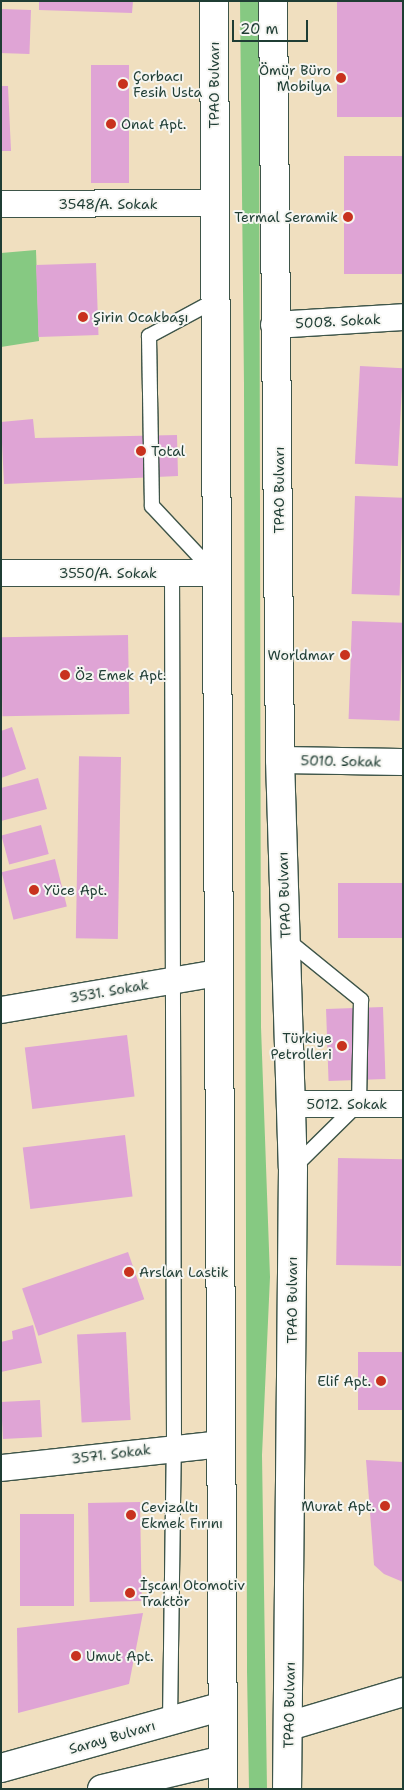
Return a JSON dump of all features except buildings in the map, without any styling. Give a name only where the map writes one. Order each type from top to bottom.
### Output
[{"type":"main road","name":"TPAO Bulvarı","points":[[214,1],[215,573],[223,1789]]},
{"type":"main road","name":"TPAO Bulvarı","points":[[273,1],[274,325],[279,431],[280,760],[293,1168],[288,1789]]},
{"type":"main road","points":[[289,1726],[403,1692]]},
{"type":"main road","name":"Saray Bulvarı","points":[[1,1768],[223,1706]]},
{"type":"main road","points":[[102,1789],[176,1780],[223,1760]]},
{"type":"street","name":"3548/A. Sokak","points":[[1,204],[214,204]]},
{"type":"street","name":"5008. Sokak","points":[[274,325],[403,317]]},
{"type":"street","name":"3550/A. Sokak","points":[[1,573],[215,573]]},
{"type":"street","name":"5010. Sokak","points":[[280,760],[403,762]]},
{"type":"street","name":"3531. Sokak","points":[[1,1010],[218,972]]},
{"type":"street","name":"5012. Sokak","points":[[291,1104],[403,1104]]},
{"type":"street","name":"3571. Sokak","points":[[1,1468],[174,1446],[221,1444]]},
{"type":"lane","points":[[214,301],[149,336],[152,506],[215,573]]},
{"type":"lane","points":[[170,1721],[174,1446],[171,981],[172,573]]},
{"type":"lane","points":[[286,939],[361,1000],[359,1104],[293,1168]]},
{"type":"green space","points":[[240,1],[259,1],[261,1027],[270,1277],[262,1455],[267,1789],[249,1789],[247,1671],[244,385]]},
{"type":"green space","points":[[36,250],[39,341],[1,347],[1,253]]},
{"type":"place","name":"Ömür Büro Mobilya","points":[[341,78]]},
{"type":"place","name":"Çorbacı Fesih Usta","points":[[123,84]]},
{"type":"place","name":"Onat Apt.","points":[[111,124]]},
{"type":"place","name":"Termal Seramik","points":[[348,217]]},
{"type":"place","name":"Şirin Ocakbaşı","points":[[83,317]]},
{"type":"place","name":"Total","points":[[141,451]]},
{"type":"place","name":"Worldmar","points":[[345,655]]},
{"type":"place","name":"Öz Emek Apt.","points":[[65,675]]},
{"type":"place","name":"Yüce Apt.","points":[[34,890]]},
{"type":"place","name":"Türkiye Petrolleri","points":[[342,1046]]},
{"type":"place","name":"Arslan Lastik","points":[[129,1272]]},
{"type":"place","name":"Elif Apt.","points":[[381,1381]]},
{"type":"place","name":"Murat Apt.","points":[[385,1506]]},
{"type":"place","name":"Cevizaltı Ekmek Fırını","points":[[131,1515]]},
{"type":"place","name":"İşcan Otomotiv Traktör","points":[[130,1593]]},
{"type":"place","name":"Umut Apt.","points":[[76,1656]]}]
